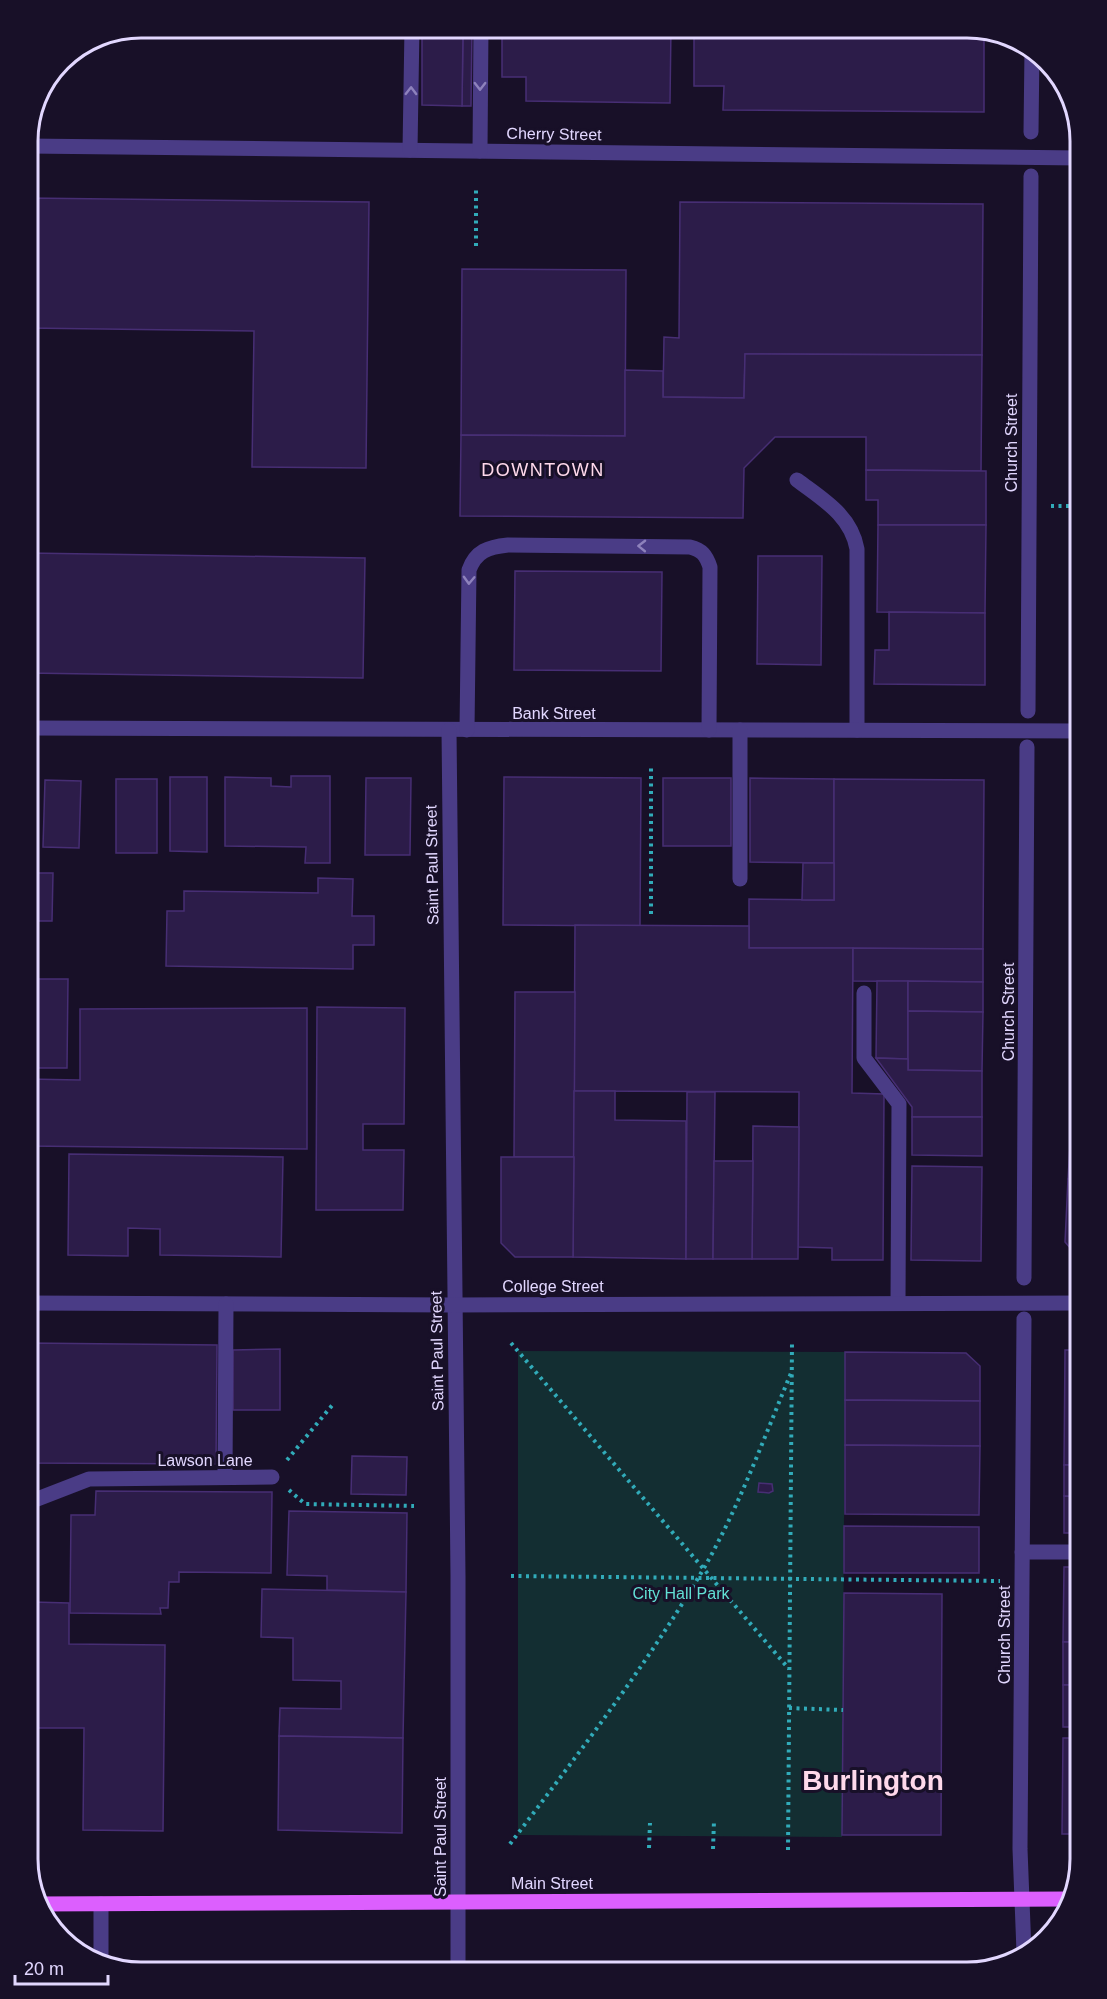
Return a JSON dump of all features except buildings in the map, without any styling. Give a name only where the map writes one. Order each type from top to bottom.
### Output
[{"type":"main road","name":"Main Street","points":[[48,1904],[1062,1899]]},
{"type":"street","points":[[410,150],[412,38]]},
{"type":"street","points":[[480,151],[481,38]]},
{"type":"street","points":[[1031,132],[1032,61]]},
{"type":"street","name":"Cherry Street","points":[[38,146],[1070,158]]},
{"type":"street","name":"Church Street","points":[[1028,711],[1031,176]]},
{"type":"street","points":[[797,480],[838,511],[855,536],[857,730]]},
{"type":"street","points":[[467,730],[469,570],[473,559],[482,550],[507,545],[690,547],[700,550],[707,558],[710,567],[709,730]]},
{"type":"street","name":"Bank Street","points":[[38,728],[1070,730]]},
{"type":"street","name":"Saint Paul Street","points":[[449,730],[458,1576],[458,1961]]},
{"type":"street","points":[[740,730],[740,879]]},
{"type":"street","name":"Church Street","points":[[1024,1278],[1028,747]]},
{"type":"street","points":[[864,993],[864,1058],[899,1104],[898,1302]]},
{"type":"street","name":"College Street","points":[[38,1303],[454,1305],[1070,1303]]},
{"type":"street","points":[[225,1477],[226,1304]]},
{"type":"street","name":"Church Street","points":[[1024,1319],[1020,1849],[1024,1944]]},
{"type":"street","name":"Lawson Lane","points":[[38,1499],[89,1479],[273,1477]]},
{"type":"street","points":[[1022,1552],[1070,1552]]},
{"type":"street","points":[[101,1904],[101,1953]]},
{"type":"path","points":[[476,188],[476,246]]},
{"type":"path","points":[[651,768],[651,914]]},
{"type":"path","points":[[788,1850],[792,1342]]},
{"type":"path","points":[[511,1343],[790,1669]]},
{"type":"path","points":[[510,1844],[625,1690],[704,1568],[738,1500],[791,1373]]},
{"type":"path","points":[[296,1449],[334,1403]]},
{"type":"path","name":"Lawson Lane","points":[[273,1477],[305,1504],[414,1506]]},
{"type":"path","points":[[511,1576],[1022,1581]]},
{"type":"path","points":[[789,1708],[843,1710]]},
{"type":"path","points":[[713,1849],[714,1821]]},
{"type":"path","points":[[650,1823],[650,1848]]},
{"type":"green space","name":"City Hall Park","points":[[518,1351],[845,1352],[842,1837],[518,1835]]},
{"type":"district","name":"DOWNTOWN","points":[[543,470]]},
{"type":"district","name":"Burlington","points":[[873,1780]]}]
